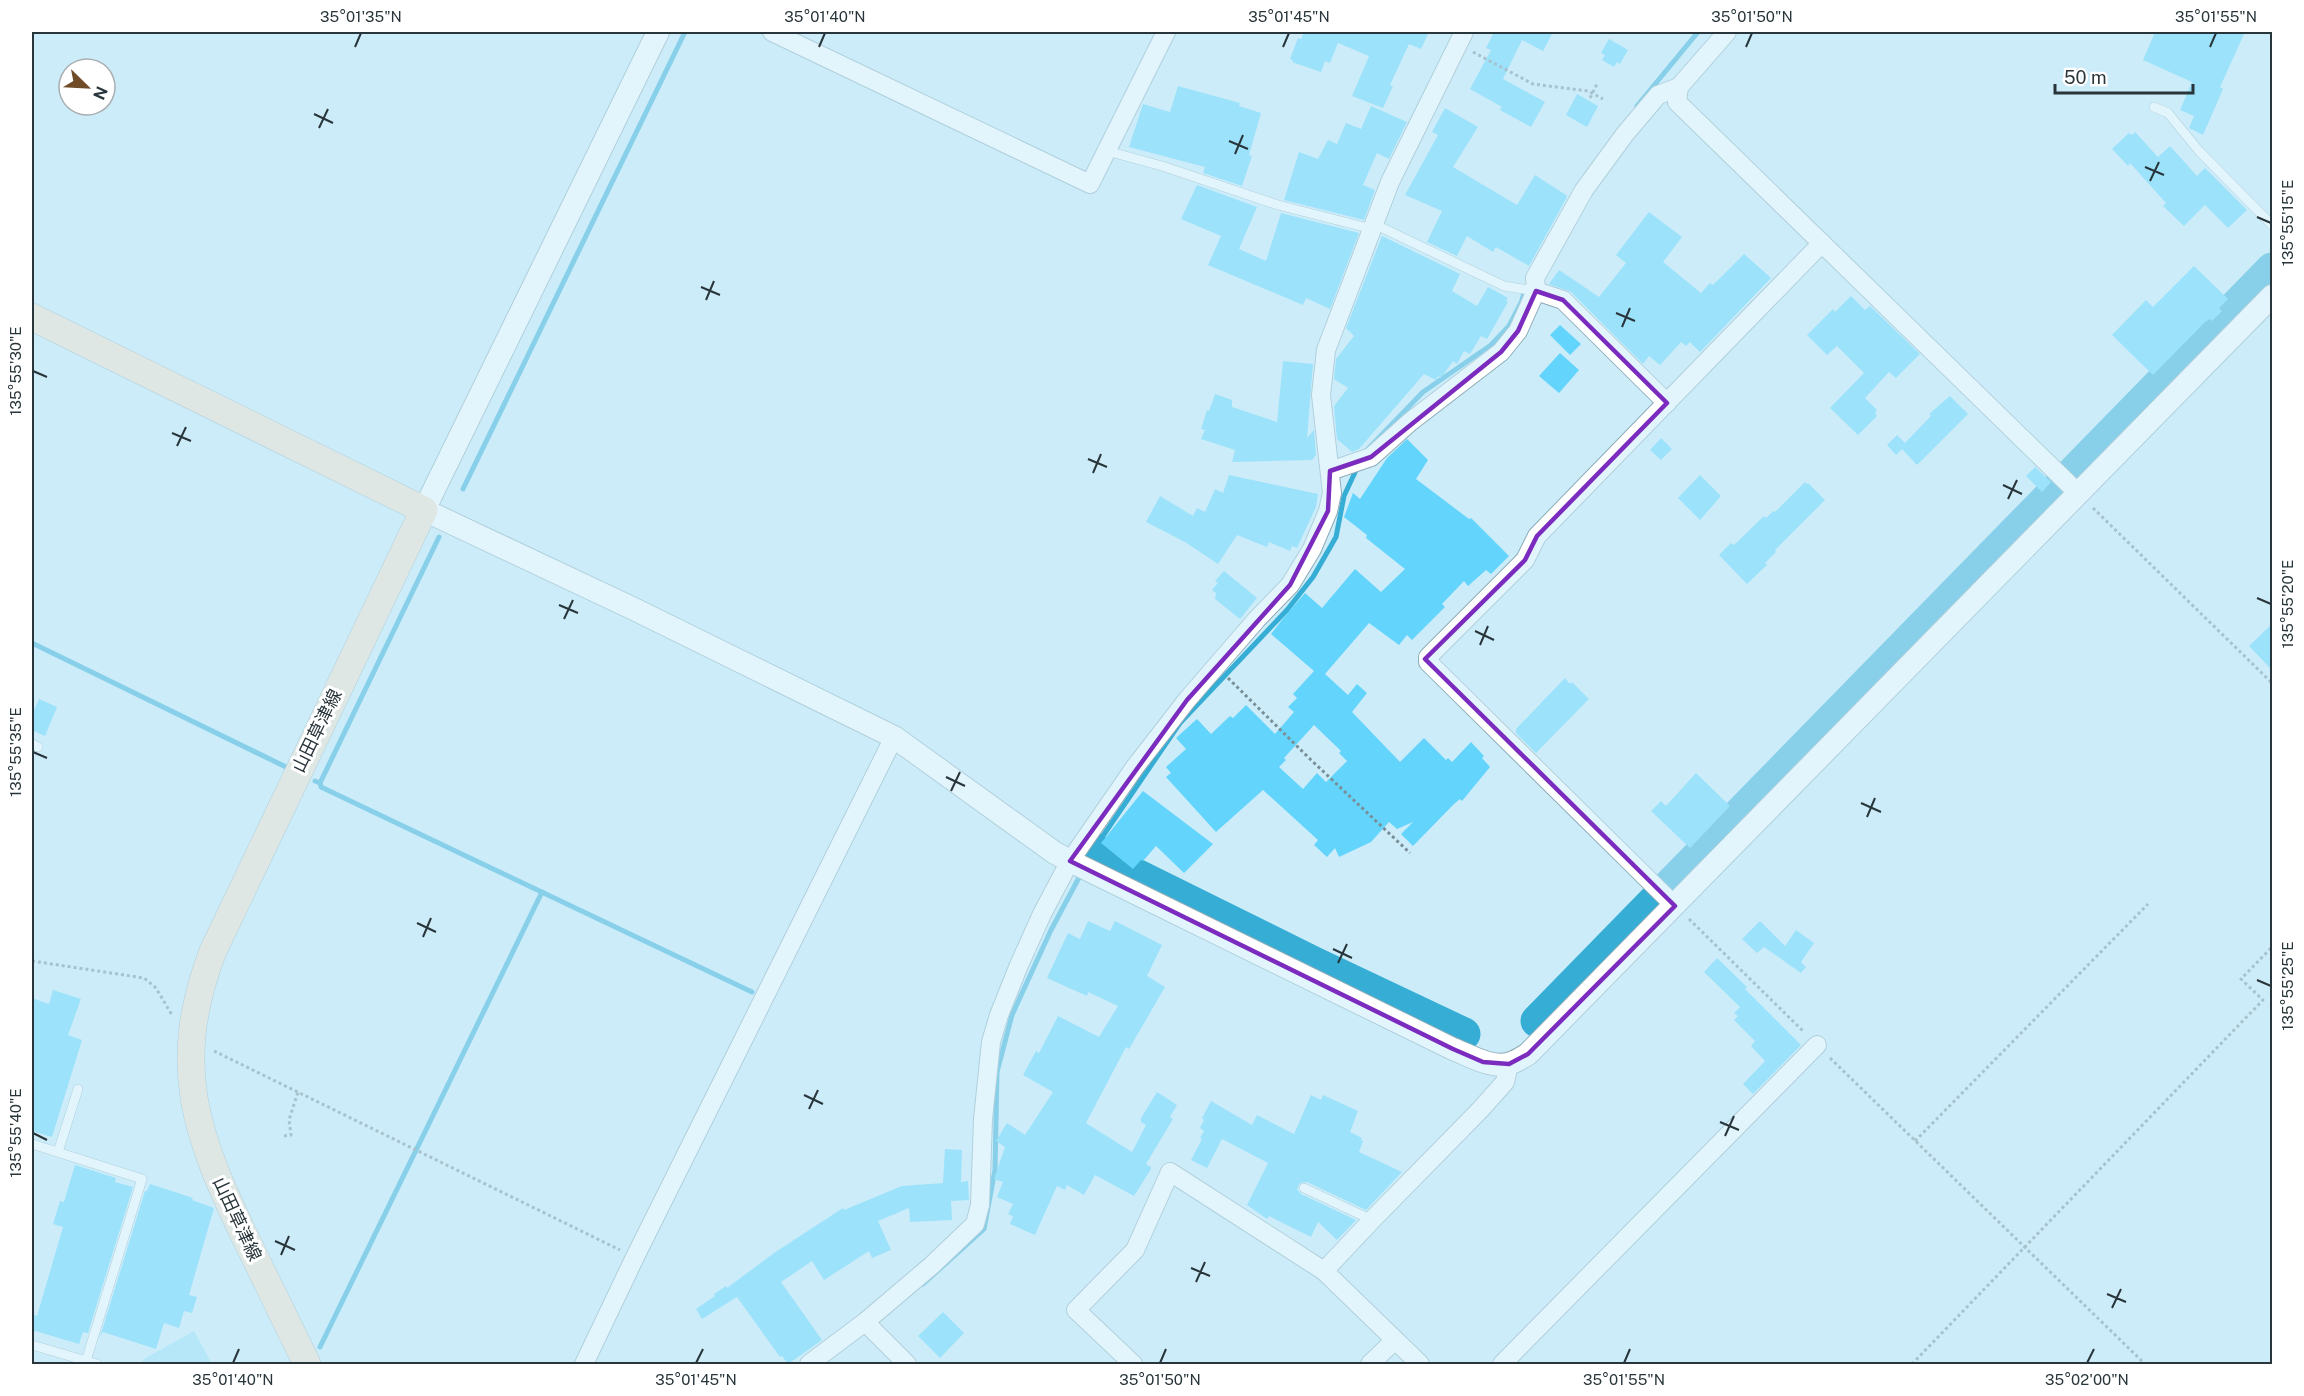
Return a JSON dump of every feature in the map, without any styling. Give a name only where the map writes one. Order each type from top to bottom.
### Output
[{"type":"main road","points":[[32,317],[424,510]]},
{"type":"main road","name":"山田草津線","points":[[307,1365],[214,1171],[197,1117],[192,1091],[192,1034],[202,981],[213,951],[424,510]]},
{"type":"street","points":[[658,32],[424,510],[894,737],[1055,853],[1484,1062],[1509,1064],[1528,1053],[1675,906],[2069,485],[2272,296]]},
{"type":"street","points":[[772,32],[1090,184],[1166,32]]},
{"type":"street","points":[[1330,471],[1371,457],[1410,422],[1501,352],[1518,331],[1536,291],[1535,278],[1584,190],[1625,134],[1658,95],[1679,87],[1727,32]]},
{"type":"street","points":[[809,1365],[864,1323],[931,1266],[975,1224],[980,1206],[983,1119],[991,1042],[1018,965],[1070,861],[1135,767],[1217,665],[1290,585],[1312,549],[1328,511],[1332,493],[1321,395],[1326,350],[1390,182],[1461,38]]},
{"type":"street","points":[[1679,87],[1677,102],[2069,485]]},
{"type":"street","points":[[1675,906],[1428,662],[1428,657],[1525,560],[1537,536],[1822,243]]},
{"type":"street","points":[[1536,291],[1563,300],[1667,403]]},
{"type":"street","points":[[584,1365],[635,1257],[894,737]]},
{"type":"street","points":[[1502,1365],[1817,1045]]},
{"type":"street","points":[[1324,1271],[1480,1110],[1505,1082],[1509,1064]]},
{"type":"street","points":[[1133,1365],[1076,1310],[1135,1250],[1170,1172],[1324,1271],[1420,1365]]},
{"type":"street","points":[[864,1323],[907,1365]]},
{"type":"street","points":[[1370,1365],[1395,1340]]},
{"type":"lane","points":[[2154,107],[2168,113],[2199,151],[2272,225]]},
{"type":"lane","points":[[1107,151],[1162,166],[1278,206],[1373,227],[1504,286],[1536,291]]},
{"type":"lane","points":[[58,1152],[78,1089]]},
{"type":"lane","points":[[32,1144],[142,1179],[86,1361]]},
{"type":"lane","points":[[1305,1188],[1372,1220]]},
{"type":"lane","points":[[32,1345],[97,1365]]},
{"type":"path","points":[[1461,38],[1533,84],[1592,93],[1604,99]]},
{"type":"path","points":[[1590,98],[1598,82]]},
{"type":"path","points":[[2069,485],[2272,683]]},
{"type":"path","points":[[1217,665],[1310,759],[1410,853]]},
{"type":"path","points":[[1915,1141],[2148,904]]},
{"type":"path","points":[[1675,906],[2145,1365]]},
{"type":"path","points":[[1912,1365],[2263,999],[2241,979],[2272,947]]},
{"type":"path","points":[[32,962],[144,978],[156,988],[173,1016],[192,1034],[298,1092],[635,1257]]},
{"type":"path","points":[[284,1136],[291,1134],[289,1120],[298,1092]]},
{"type":"highlighted area","points":[[1536,291],[1563,300],[1667,403],[1537,536],[1525,560],[1425,659],[1675,906],[1528,1054],[1509,1064],[1483,1062],[1453,1049],[1070,861],[1187,700],[1290,585],[1328,511],[1330,471],[1371,457],[1501,352],[1518,331]]},
{"type":"shaded area","points":[[194,1331],[212,1364],[144,1364],[142,1360]]},
{"type":"building","points":[[1304,32],[1429,32],[1421,49],[1409,44],[1390,85],[1393,86],[1383,108],[1352,96],[1369,56],[1338,43],[1330,63],[1325,61],[1321,72],[1292,62],[1293,60],[1290,59],[1298,38],[1301,39]]},
{"type":"building","points":[[1494,32],[1553,32],[1543,51],[1522,40],[1503,79],[1545,102],[1531,127],[1500,110],[1502,107],[1470,89],[1491,50],[1486,48]]},
{"type":"building","points":[[2155,32],[2245,32],[2220,87],[2223,89],[2203,135],[2189,128],[2194,116],[2180,110],[2192,82],[2143,60]]},
{"type":"building","points":[[1609,39],[1628,50],[1620,64],[1617,62],[1614,67],[1602,60],[1605,55],[1601,53]]},
{"type":"building","points":[[1178,86],[1240,103],[1239,106],[1261,113],[1249,155],[1252,156],[1242,186],[1203,173],[1205,167],[1129,147],[1143,104],[1170,112]]},
{"type":"building","points":[[1577,94],[1598,106],[1587,127],[1566,115]]},
{"type":"building","points":[[1371,106],[1407,122],[1389,159],[1377,153],[1363,185],[1375,190],[1364,220],[1284,200],[1299,152],[1318,159],[1328,140],[1337,144],[1346,123],[1361,129]]},
{"type":"building","points":[[1445,108],[1478,127],[1453,167],[1517,205],[1535,175],[1566,195],[1567,197],[1529,266],[1496,247],[1493,252],[1467,236],[1457,256],[1427,242],[1442,211],[1405,195],[1438,135],[1432,132]]},
{"type":"building","points":[[2135,132],[2158,157],[2170,146],[2197,176],[2205,168],[2247,210],[2228,228],[2205,205],[2184,226],[2163,206],[2166,203],[2130,163],[2128,166],[2112,149],[2129,133],[2132,135]]},
{"type":"building","points":[[1197,185],[1257,207],[1239,249],[1266,261],[1281,213],[1359,233],[1330,309],[1306,298],[1303,305],[1208,265],[1221,236],[1181,219]]},
{"type":"building","points":[[1649,212],[1682,237],[1663,262],[1701,293],[1710,283],[1713,285],[1744,254],[1771,278],[1700,352],[1690,342],[1686,346],[1681,342],[1660,365],[1649,356],[1643,364],[1571,292],[1549,284],[1559,270],[1599,297],[1626,263],[1616,255]]},
{"type":"building","points":[[1382,236],[1460,274],[1452,291],[1477,306],[1488,287],[1508,298],[1506,301],[1508,302],[1487,339],[1481,336],[1470,354],[1464,351],[1457,364],[1453,361],[1441,378],[1438,376],[1436,380],[1424,374],[1359,449],[1352,452],[1337,439],[1334,406],[1348,388],[1334,379],[1336,359],[1354,336],[1346,328]]},
{"type":"building","points":[[2194,266],[2228,299],[2219,308],[2222,311],[2212,321],[2210,319],[2205,322],[2153,375],[2112,335],[2146,300],[2153,307]]},
{"type":"building","points":[[1851,296],[1865,310],[1870,306],[1920,354],[1896,378],[1889,372],[1865,398],[1877,410],[1875,413],[1877,416],[1858,435],[1830,408],[1864,373],[1837,346],[1827,355],[1807,335],[1833,309],[1835,312]]},
{"type":"building","points":[[1560,325],[1581,344],[1570,355],[1550,335]]},
{"type":"building","points":[[1560,353],[1579,370],[1559,393],[1539,376]]},
{"type":"building","points":[[1283,361],[1313,364],[1307,438],[1314,430],[1316,455],[1312,460],[1232,462],[1235,450],[1201,439],[1205,430],[1201,429],[1215,394],[1232,400],[1232,407],[1277,422]]},
{"type":"building","points":[[1950,396],[1968,414],[1917,465],[1902,449],[1896,455],[1887,445],[1897,435],[1905,443],[1931,416],[1929,414]]},
{"type":"building","points":[[1661,438],[1672,449],[1661,460],[1650,450]]},
{"type":"building","points":[[1407,439],[1428,460],[1416,479],[1469,519],[1471,518],[1509,556],[1491,574],[1486,570],[1468,586],[1464,581],[1442,604],[1445,607],[1412,640],[1407,635],[1399,645],[1369,623],[1325,674],[1348,695],[1357,684],[1367,693],[1352,712],[1400,762],[1424,738],[1446,760],[1448,758],[1452,762],[1471,742],[1484,756],[1482,758],[1490,767],[1462,801],[1460,799],[1454,804],[1413,846],[1401,834],[1413,822],[1397,829],[1389,822],[1371,842],[1339,857],[1335,848],[1327,857],[1314,845],[1318,840],[1263,790],[1216,832],[1166,777],[1171,773],[1166,767],[1186,749],[1176,738],[1197,719],[1211,734],[1246,705],[1275,734],[1294,712],[1288,707],[1297,698],[1293,694],[1314,671],[1271,634],[1285,616],[1305,593],[1322,608],[1355,569],[1381,592],[1405,569],[1344,517],[1353,493],[1360,499],[1387,458]],"holes":[[[1314,725],[1341,751],[1339,753],[1347,761],[1326,782],[1317,773],[1303,789],[1279,767],[1286,760],[1284,758]]]},
{"type":"building","points":[[2035,467],[2051,482],[2042,492],[2026,476]]},
{"type":"building","points":[[1229,475],[1318,494],[1316,507],[1297,548],[1292,546],[1290,551],[1269,542],[1267,547],[1237,535],[1218,564],[1185,542],[1146,522],[1160,496],[1193,516],[1197,508],[1205,512],[1215,489],[1223,493]]},
{"type":"building","points":[[1700,475],[1721,496],[1700,520],[1678,498]]},
{"type":"building","points":[[1805,482],[1825,500],[1775,550],[1776,552],[1765,563],[1767,565],[1747,584],[1719,555],[1731,543],[1734,545],[1764,516],[1766,518],[1773,511],[1775,512]]},
{"type":"building","points":[[1224,571],[1257,598],[1240,619],[1215,599],[1216,593],[1212,590],[1218,583],[1215,581]]},
{"type":"building","points":[[2272,624],[2272,670],[2249,646]]},
{"type":"building","points":[[1565,678],[1589,699],[1536,753],[1516,733],[1516,729]]},
{"type":"building","points":[[39,699],[57,707],[45,736],[32,730],[32,715]]},
{"type":"building","points":[[1696,773],[1730,806],[1690,848],[1651,811],[1661,801],[1666,806]]},
{"type":"building","points":[[1143,791],[1213,844],[1184,873],[1156,846],[1133,869],[1101,843]]},
{"type":"building","points":[[1088,921],[1110,931],[1115,921],[1162,945],[1147,976],[1165,987],[1129,1049],[1126,1047],[1086,1123],[1132,1152],[1146,1125],[1141,1122],[1141,1118],[1157,1092],[1177,1105],[1170,1117],[1173,1119],[1146,1164],[1151,1169],[1134,1196],[1095,1175],[1084,1195],[1067,1185],[1065,1190],[1057,1186],[1035,1235],[1010,1224],[1013,1216],[1008,1214],[1013,1204],[997,1197],[1003,1182],[994,1179],[1005,1147],[996,1141],[1007,1123],[1025,1135],[1053,1092],[1023,1075],[1036,1051],[1039,1053],[1058,1016],[1099,1037],[1118,1006],[1088,992],[1087,996],[1047,978],[1068,933],[1080,939]]},
{"type":"building","points":[[1760,921],[1785,946],[1796,930],[1814,943],[1801,962],[1806,967],[1801,973],[1764,947],[1757,953],[1742,939]]},
{"type":"building","points":[[1717,958],[1801,1045],[1753,1094],[1743,1084],[1765,1061],[1751,1046],[1755,1041],[1734,1020],[1738,1016],[1734,1013],[1740,1007],[1704,972]]},
{"type":"building","points":[[53,990],[81,999],[68,1035],[82,1040],[52,1137],[32,1131],[32,998],[49,1004]]},
{"type":"building","points":[[1311,1095],[1321,1100],[1323,1095],[1358,1111],[1350,1132],[1362,1138],[1359,1152],[1402,1172],[1366,1210],[1307,1182],[1300,1183],[1297,1189],[1301,1194],[1356,1220],[1337,1240],[1318,1222],[1311,1237],[1269,1216],[1267,1219],[1247,1205],[1268,1163],[1222,1139],[1207,1168],[1191,1160],[1202,1139],[1200,1138],[1204,1131],[1200,1128],[1204,1120],[1202,1118],[1211,1101],[1252,1125],[1257,1115],[1294,1134]]},
{"type":"building","points":[[945,1149],[962,1150],[961,1182],[968,1181],[969,1200],[951,1201],[952,1220],[910,1222],[909,1208],[878,1221],[891,1250],[872,1258],[869,1251],[824,1280],[812,1261],[781,1282],[822,1340],[788,1364],[782,1356],[780,1357],[737,1297],[702,1319],[696,1309],[715,1296],[714,1294],[726,1286],[727,1288],[774,1253],[843,1208],[844,1210],[902,1186],[943,1183]]},
{"type":"building","points":[[75,1165],[116,1178],[115,1182],[133,1187],[88,1333],[83,1332],[79,1344],[32,1330],[32,1314],[37,1316],[63,1227],[53,1224],[60,1201],[64,1202]]},
{"type":"building","points":[[150,1184],[193,1198],[192,1200],[214,1208],[189,1295],[197,1297],[192,1313],[184,1311],[179,1328],[164,1323],[156,1349],[103,1332],[100,1337],[145,1191]]},
{"type":"building","points":[[943,1312],[964,1333],[940,1358],[918,1336]]},
{"type":"waterway","points":[[463,489],[685,32]]},
{"type":"waterway","points":[[1637,106],[1698,32]]},
{"type":"waterway","points":[[1537,1021],[2272,269]]},
{"type":"waterway","points":[[1366,451],[1423,392],[1491,345],[1509,326],[1521,303],[1526,287]]},
{"type":"waterway","points":[[1086,863],[1180,723],[1287,610],[1313,577],[1336,537],[1344,496],[1357,468]]},
{"type":"waterway","points":[[320,783],[439,537]]},
{"type":"waterway","points":[[32,643],[286,767]]},
{"type":"waterway","points":[[315,781],[320,783],[321,787],[752,992]]},
{"type":"waterway","points":[[1094,849],[1102,858],[1464,1034]]},
{"type":"waterway","points":[[923,1284],[984,1229],[995,1170],[997,1072],[1012,1015],[1051,930],[1082,872]]},
{"type":"waterway","points":[[320,1347],[542,892]]}]
